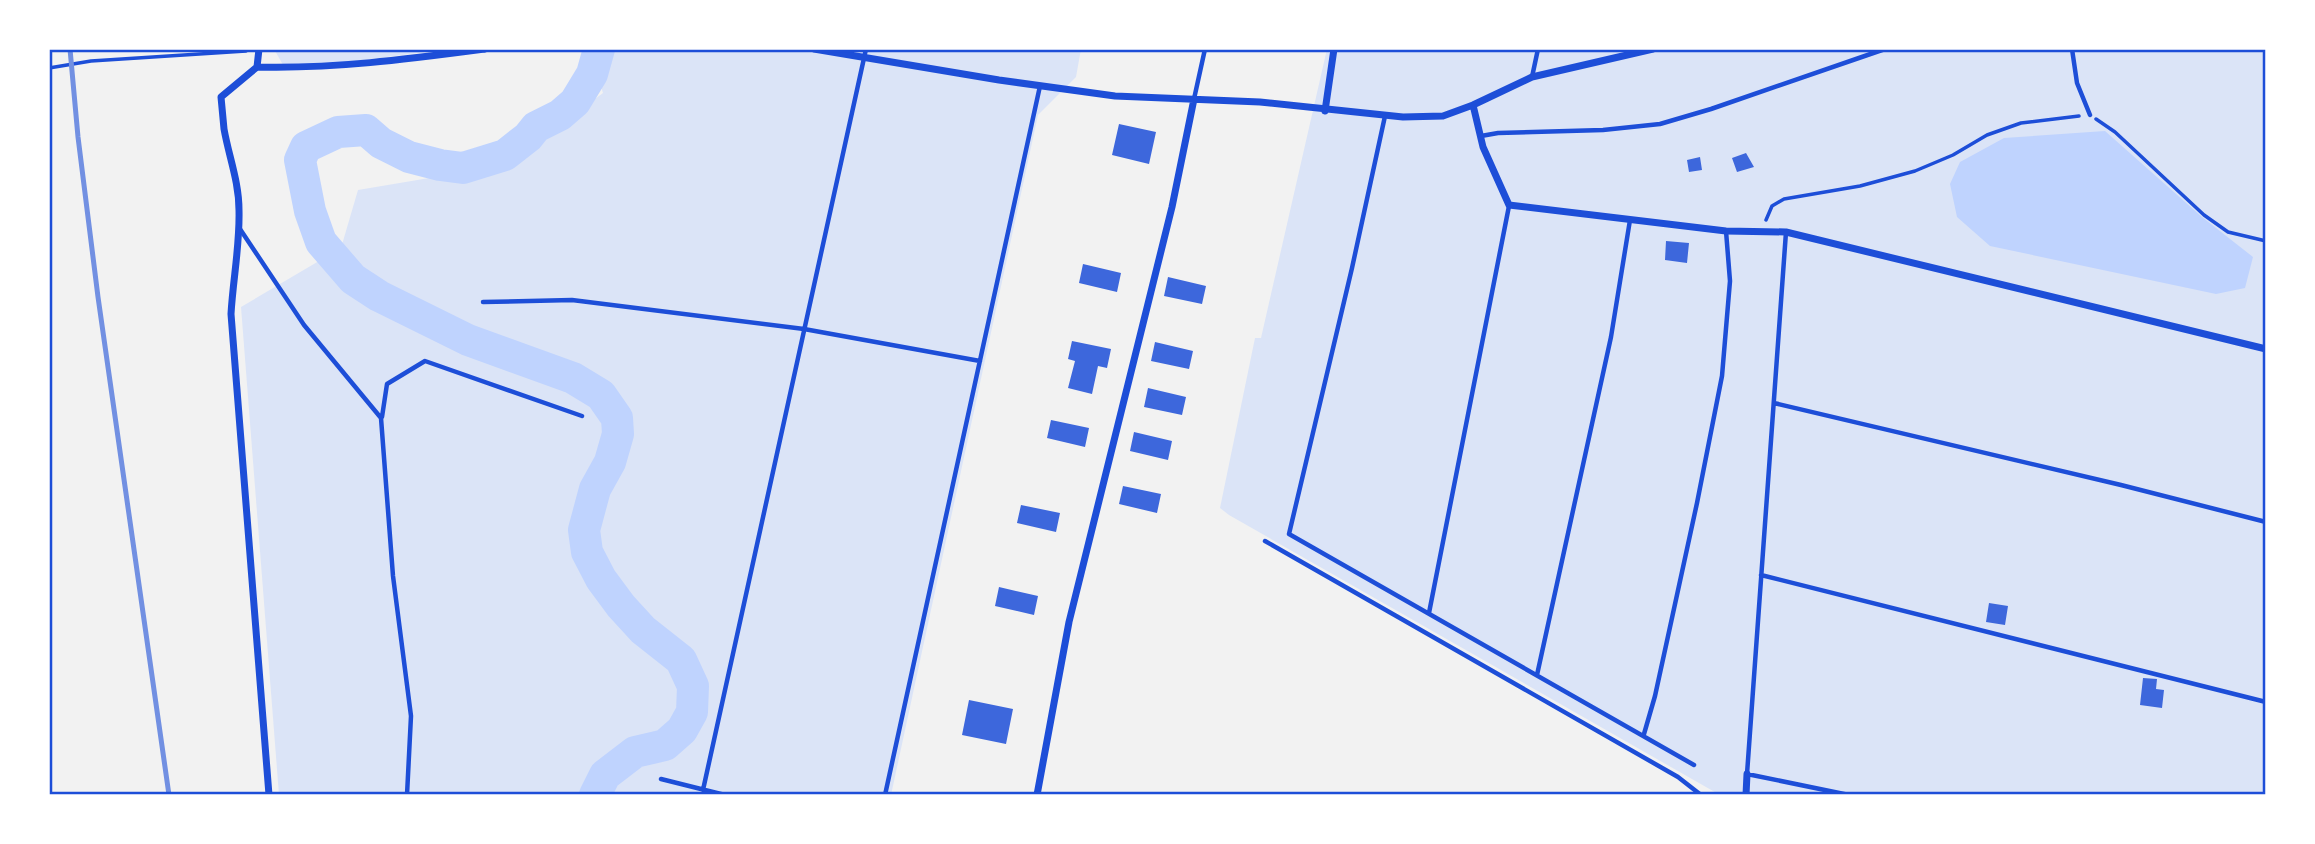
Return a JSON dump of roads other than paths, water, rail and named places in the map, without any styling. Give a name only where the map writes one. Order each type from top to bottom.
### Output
[{"type":"street","points":[[257,66],[293,68],[382,63],[485,49]]},
{"type":"street","points":[[814,49],[1115,96],[1260,102],[1385,116],[1443,116],[1532,77],[1653,49]]},
{"type":"street","points":[[1325,111],[1334,49]]},
{"type":"street","points":[[259,50],[257,66],[222,97],[224,129],[236,176],[239,209],[231,314],[269,795]]},
{"type":"street","points":[[1037,795],[1069,622],[1172,206],[1194,99]]},
{"type":"street","points":[[1473,105],[1483,147],[1509,205],[1726,231],[1786,232],[2266,349]]},
{"type":"street","points":[[1746,795],[1747,774]]},
{"type":"lane","points":[[704,790],[866,49]]},
{"type":"lane","points":[[1194,99],[1205,49]]},
{"type":"lane","points":[[1532,77],[1538,49]]},
{"type":"lane","points":[[1480,136],[1603,130],[1660,124],[1885,49]]},
{"type":"lane","points":[[2073,49],[2077,83],[2090,115]]},
{"type":"lane","points":[[885,795],[1041,86]]},
{"type":"lane","points":[[1385,116],[1289,534],[1644,734],[1694,765]]},
{"type":"lane","points":[[1429,613],[1509,205]]},
{"type":"lane","points":[[1536,675],[1611,337],[1630,220]]},
{"type":"lane","points":[[239,228],[304,326],[382,418]]},
{"type":"lane","points":[[1644,734],[1698,503],[1722,376],[1730,281],[1726,231]]},
{"type":"lane","points":[[1786,232],[1747,774],[1849,795]]},
{"type":"lane","points":[[483,302],[572,300],[804,329],[980,361]]},
{"type":"lane","points":[[407,795],[411,716],[393,576],[382,418],[387,383],[425,361],[582,416]]},
{"type":"lane","points":[[1774,403],[2266,522]]},
{"type":"lane","points":[[1265,541],[1678,777],[1701,795]]},
{"type":"lane","points":[[1761,575],[2266,702]]},
{"type":"lane","points":[[661,779],[725,795]]},
{"type":"water","points":[[2105,131],[2202,217],[2253,257],[2245,288],[2216,294],[1990,246],[1957,217],[1950,184],[1960,162],[2004,138]]},
{"type":"waterway","points":[[595,795],[605,775],[635,752],[665,745],[682,730],[692,712],[693,686],[681,660],[643,630],[621,606],[601,579],[587,552],[584,530],[595,489],[610,462],[618,434],[617,418],[601,395],[573,378],[468,340],[379,296],[353,279],[321,242],[310,211],[300,160],[306,147],[338,132],[366,130],[381,143],[409,157],[440,165],[463,168],[505,155],[536,127],[560,115],[575,102],[592,74],[599,49]]},
{"type":"railway","points":[[70,49],[98,297],[169,795]]}]
